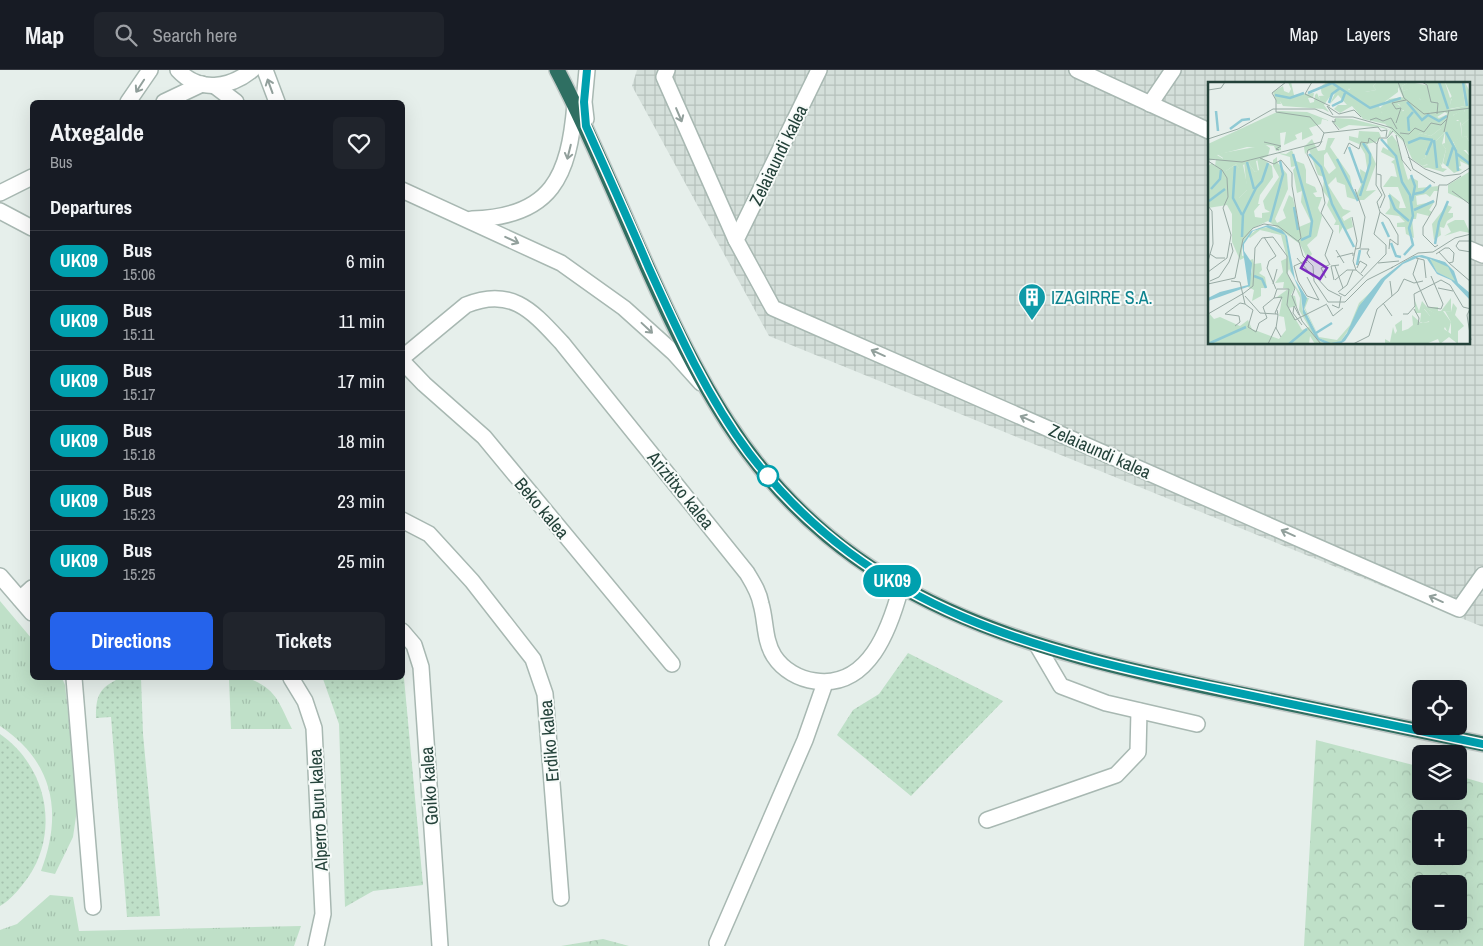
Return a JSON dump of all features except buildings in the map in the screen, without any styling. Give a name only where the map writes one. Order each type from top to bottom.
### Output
[{"type":"highway","points":[[558,70],[586,126],[659,290],[711,393],[750,453],[804,514],[836,544],[867,567],[901,587],[985,628],[1037,645],[1162,677],[1483,744]]},
{"type":"street","points":[[129,100],[150,70]]},
{"type":"street","points":[[178,70],[191,80],[208,85],[233,100]]},
{"type":"street","points":[[169,100],[208,85],[228,84],[241,79],[252,70]]},
{"type":"street","points":[[265,70],[276,100]]},
{"type":"street","points":[[586,126],[584,102],[587,70]]},
{"type":"street","name":"Zelaiaundi kalea","points":[[667,70],[664,77],[680,117],[736,240],[773,308],[1459,609],[1483,575]]},
{"type":"street","name":"Zelaiaundi kalea","points":[[736,240],[819,70]]},
{"type":"street","points":[[1077,70],[1208,131]]},
{"type":"street","points":[[1150,104],[1173,70]]},
{"type":"street","points":[[468,219],[498,218],[517,212],[537,202],[554,186],[566,164],[572,138],[575,104]]},
{"type":"street","points":[[0,193],[30,177]]},
{"type":"street","points":[[405,191],[561,263],[624,308],[674,353],[711,393]]},
{"type":"street","points":[[0,211],[30,227]]},
{"type":"street","points":[[1470,250],[1483,256]]},
{"type":"street","name":"Ariztitxo kalea","points":[[405,357],[466,304],[478,300],[501,298],[513,301],[534,314],[562,343],[747,573],[757,589],[769,644],[774,656],[783,667],[795,675],[808,680],[825,682],[846,678],[869,660],[892,621],[901,587]]},
{"type":"street","name":"Beko kalea","points":[[405,363],[424,384],[484,437],[672,664]]},
{"type":"street","name":"Erdiko kalea","points":[[405,522],[429,534],[472,581],[533,659],[545,694],[561,898]]},
{"type":"street","points":[[0,576],[30,611]]},
{"type":"street","points":[[20,599],[30,590]]},
{"type":"street","name":"Goiko kalea","points":[[405,634],[414,644],[421,667],[440,946]]},
{"type":"street","points":[[1037,645],[1061,686],[1106,704],[1197,724]]},
{"type":"street","points":[[74,680],[93,907]]},
{"type":"street","name":"Alperro Buru kalea","points":[[292,680],[305,701],[314,728],[323,914],[316,946]]},
{"type":"street","points":[[717,943],[805,740],[825,682]]},
{"type":"street","points":[[988,820],[1116,774],[1138,752],[1139,711]]},
{"type":"shaded area","name":"IZAGIRRE S.A.","points":[[637,70],[1483,70],[1483,627],[769,336],[632,86]]},
{"type":"green space","points":[[0,601],[30,637],[30,680],[63,680],[65,685],[78,803],[73,837],[55,874],[41,871],[48,850],[52,809],[49,790],[43,772],[18,740],[0,726]]},
{"type":"green space","points":[[908,653],[1003,701],[911,796],[837,735],[853,710],[879,694]]},
{"type":"green space","points":[[116,680],[141,680],[143,734],[160,916],[127,917],[111,717],[96,718],[98,698],[107,685]]},
{"type":"green space","points":[[229,680],[253,680],[265,687],[280,704],[292,729],[231,729]]},
{"type":"green space","points":[[323,680],[404,680],[423,885],[373,891],[345,907],[339,724]]},
{"type":"green space","points":[[0,734],[16,747],[38,781],[46,819],[39,858],[29,876],[12,896],[0,906]]},
{"type":"green space","points":[[1316,740],[1412,765],[1412,800],[1467,800],[1467,778],[1483,783],[1483,946],[1304,946]]},
{"type":"green space","points":[[50,895],[73,897],[79,931],[301,926],[294,946],[0,946],[0,930],[17,924]]},
{"type":"green space","points":[[603,939],[629,946],[561,946]]},
{"type":"bus line","name":"UK09","points":[[587,70],[584,102],[586,126],[683,341],[728,422],[750,453],[775,484],[836,544],[867,567],[943,608],[985,628],[1056,651],[1162,677],[1483,744]]},
{"type":"place","name":"IZAGIRRE S.A.","points":[[1032,321]]}]
